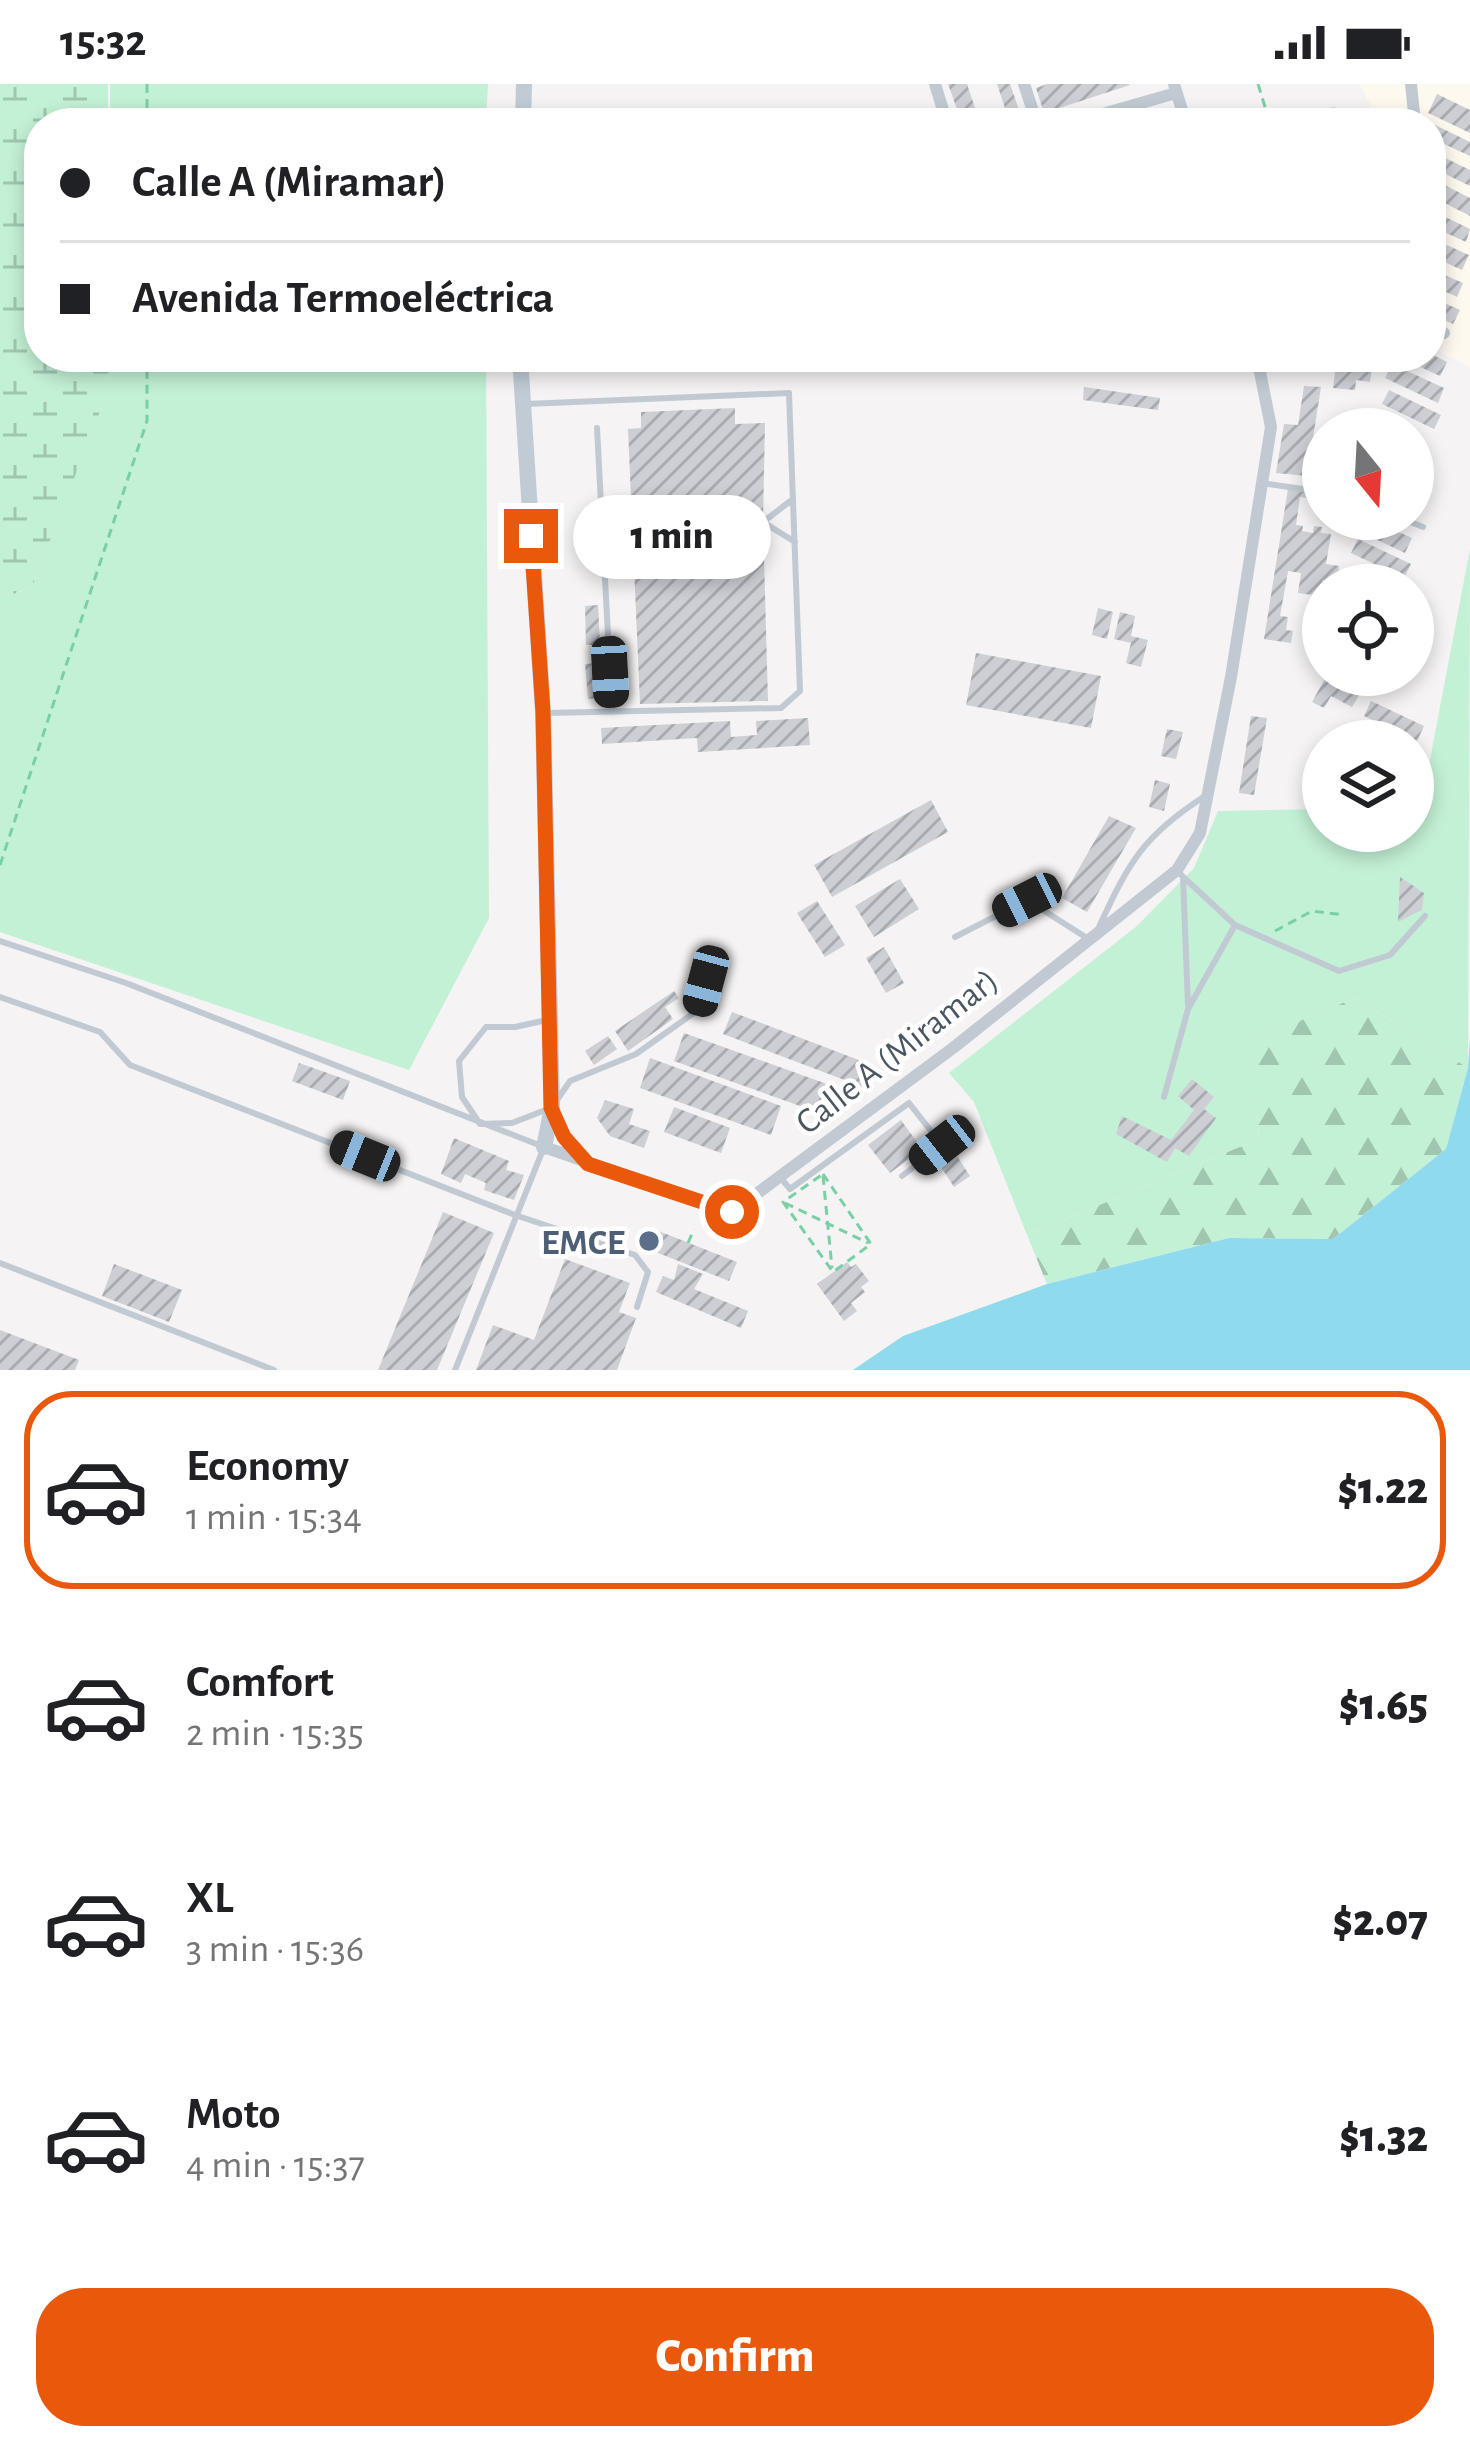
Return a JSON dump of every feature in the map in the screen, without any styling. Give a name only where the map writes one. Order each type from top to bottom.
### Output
[{"type":"main road","points":[[521,372],[543,712],[551,1108],[544,1147]]},
{"type":"street","points":[[1117,108],[1175,89]]},
{"type":"street","name":"Calle A (Miramar)","points":[[544,1147],[732,1212],[953,1048],[1093,934],[1180,874],[1199,833],[1231,677],[1271,427],[1260,372]]},
{"type":"lane","points":[[522,404],[789,394],[800,691],[781,708],[543,712]]},
{"type":"lane","points":[[597,428],[612,711]]},
{"type":"lane","points":[[1262,483],[1302,489]]},
{"type":"lane","points":[[763,523],[793,499]]},
{"type":"lane","points":[[601,504],[634,527]]},
{"type":"lane","points":[[604,549],[634,527],[763,523],[795,542]]},
{"type":"lane","points":[[955,937],[1027,900],[1093,934],[1127,866],[1164,823],[1205,796]]},
{"type":"lane","points":[[1180,874],[1235,925],[1339,971],[1390,955],[1425,916]]},
{"type":"lane","points":[[1180,874],[1188,1009]]},
{"type":"lane","points":[[1164,1096],[1188,1009],[1235,925]]},
{"type":"lane","points":[[0,941],[126,982],[544,1147],[455,1370]]},
{"type":"lane","points":[[480,1124],[512,1123],[551,1108],[570,1082],[636,1054],[698,1010],[706,981]]},
{"type":"lane","points":[[0,997],[100,1032],[130,1065],[515,1215],[635,1255],[648,1272],[637,1307]]},
{"type":"lane","points":[[480,1124],[462,1097],[459,1061],[486,1027],[550,1020]]},
{"type":"lane","points":[[780,1177],[790,1189],[909,1103],[942,1145],[902,1175]]},
{"type":"lane","points":[[551,1108],[564,1137],[588,1164]]},
{"type":"lane","points":[[0,1263],[274,1370]]},
{"type":"path","points":[[0,865],[147,422],[147,372]]},
{"type":"path","points":[[1263,938],[1312,911],[1344,915]]},
{"type":"path","points":[[783,1202],[823,1174]]},
{"type":"path","points":[[823,1174],[833,1272]]},
{"type":"path","points":[[823,1174],[871,1244]]},
{"type":"path","points":[[783,1202],[871,1244]]},
{"type":"path","points":[[783,1202],[833,1272]]},
{"type":"path","points":[[688,1243],[694,1229]]},
{"type":"path","points":[[833,1272],[871,1244]]},
{"type":"shaded area","points":[[1359,84],[1470,84],[1470,367],[1446,355],[1446,108],[1372,108]]},
{"type":"green space","points":[[0,84],[108,84],[108,108],[24,108],[24,372],[108,372],[109,388],[32,587],[0,599]]},
{"type":"green space","points":[[110,84],[488,84],[487,108],[110,108]]},
{"type":"green space","points":[[109,372],[486,372],[489,918],[409,1070],[0,932],[0,599],[32,587],[108,388]]},
{"type":"green space","points":[[1470,549],[1468,1068],[1355,998],[1253,1041],[1259,1139],[1027,1235],[974,1102],[949,1073],[1137,926],[1194,868],[1218,811],[1302,809],[1302,852],[1434,852],[1434,739]]},
{"type":"green space","points":[[1355,998],[1468,1068],[1446,1149],[1333,1239],[1229,1238],[1047,1284],[1027,1235],[1259,1139],[1252,1041]]},
{"type":"water","points":[[1470,1038],[1470,1370],[853,1370],[903,1336],[1047,1284],[1229,1238],[1333,1239],[1446,1149],[1468,1068]]},
{"type":"building","points":[[948,84],[967,84],[975,108],[957,108]]},
{"type":"building","points":[[997,84],[1010,84],[1018,108],[1005,108]]},
{"type":"building","points":[[1047,84],[1130,85],[1059,108],[1042,108],[1036,88]]},
{"type":"building","points":[[1437,94],[1470,110],[1470,133],[1446,122],[1446,108],[1430,108]]},
{"type":"building","points":[[1446,130],[1470,142],[1470,156],[1446,145]]},
{"type":"building","points":[[1446,158],[1470,170],[1470,186],[1446,174]]},
{"type":"building","points":[[1446,186],[1470,198],[1470,216],[1446,204]]},
{"type":"building","points":[[1446,217],[1470,229],[1466,242],[1446,233]]},
{"type":"building","points":[[1446,245],[1469,255],[1462,270],[1446,263]]},
{"type":"building","points":[[1446,276],[1463,283],[1457,297],[1446,292]]},
{"type":"building","points":[[1446,304],[1460,310],[1453,324],[1446,321]]},
{"type":"building","points":[[1335,372],[1372,372],[1370,382],[1356,380],[1355,390],[1333,388]]},
{"type":"building","points":[[1388,372],[1409,372],[1444,388],[1438,403],[1385,378]]},
{"type":"building","points":[[1304,386],[1321,387],[1318,408],[1302,408],[1302,476],[1276,473],[1284,424],[1298,425]]},
{"type":"building","points":[[1084,387],[1160,398],[1158,410],[1083,400]]},
{"type":"building","points":[[1389,390],[1426,408],[1390,408],[1382,404]]},
{"type":"building","points":[[735,408],[735,424],[765,423],[768,701],[640,704],[628,429],[641,428],[641,412]]},
{"type":"building","points":[[1288,489],[1302,491],[1296,525],[1302,526],[1302,540],[1330,540],[1326,564],[1302,564],[1302,594],[1298,593],[1301,573],[1288,571],[1280,616],[1288,617],[1291,643],[1264,639]]},
{"type":"building","points":[[1360,540],[1411,564],[1374,564],[1351,553]]},
{"type":"building","points":[[1377,540],[1411,540],[1405,553]]},
{"type":"building","points":[[598,605],[600,645],[586,645],[585,606]]},
{"type":"building","points":[[1098,608],[1113,612],[1107,639],[1092,635]]},
{"type":"building","points":[[1120,612],[1135,616],[1131,636],[1148,640],[1141,667],[1126,663],[1131,643],[1114,639]]},
{"type":"building","points":[[976,653],[1101,676],[1091,728],[966,705]]},
{"type":"building","points":[[598,663],[601,698],[588,699],[585,664]]},
{"type":"building","points":[[1315,696],[1331,696],[1324,708],[1312,702]]},
{"type":"building","points":[[1331,696],[1359,696],[1352,707]]},
{"type":"building","points":[[1371,701],[1411,720],[1372,720],[1364,716]]},
{"type":"building","points":[[1251,716],[1267,718],[1254,795],[1239,793]]},
{"type":"building","points":[[808,718],[810,745],[698,752],[697,738],[602,744],[601,728],[730,721],[731,737],[757,735],[756,721]]},
{"type":"building","points":[[1167,729],[1183,732],[1176,759],[1161,756]]},
{"type":"building","points":[[1155,780],[1170,784],[1164,811],[1149,807]]},
{"type":"building","points":[[931,800],[948,832],[832,897],[814,865]]},
{"type":"building","points":[[1109,816],[1136,828],[1087,912],[1062,898]]},
{"type":"building","points":[[1400,877],[1424,893],[1422,910],[1398,922]]},
{"type":"building","points":[[900,879],[919,909],[874,937],[855,906]]},
{"type":"building","points":[[817,901],[845,945],[825,957],[797,913]]},
{"type":"building","points":[[884,947],[904,983],[886,993],[866,958]]},
{"type":"building","points":[[674,991],[679,998],[665,1007],[673,1019],[628,1051],[615,1031]]},
{"type":"building","points":[[732,1012],[872,1065],[863,1087],[723,1034]]},
{"type":"building","points":[[684,1033],[827,1084],[817,1112],[674,1061]]},
{"type":"building","points":[[608,1036],[617,1049],[594,1065],[585,1051]]},
{"type":"building","points":[[650,1058],[781,1106],[771,1135],[640,1088]]},
{"type":"building","points":[[299,1063],[350,1081],[343,1100],[292,1081]]},
{"type":"building","points":[[1192,1079],[1214,1097],[1204,1109],[1216,1118],[1189,1156],[1175,1148],[1167,1162],[1116,1134],[1122,1116],[1171,1140],[1194,1110],[1178,1096]]},
{"type":"building","points":[[605,1100],[634,1109],[629,1124],[650,1131],[644,1148],[610,1136],[597,1118]]},
{"type":"building","points":[[674,1107],[730,1128],[721,1153],[664,1132]]},
{"type":"building","points":[[901,1120],[922,1149],[890,1173],[868,1145]]},
{"type":"building","points":[[454,1138],[509,1161],[506,1170],[524,1175],[514,1200],[484,1190],[486,1183],[465,1174],[461,1183],[441,1174]]},
{"type":"building","points":[[957,1156],[970,1176],[954,1187],[941,1167]]},
{"type":"building","points":[[443,1212],[494,1233],[437,1370],[378,1370]]},
{"type":"building","points":[[651,1228],[737,1262],[729,1281],[643,1247]]},
{"type":"building","points":[[565,1259],[630,1283],[619,1312],[636,1318],[617,1370],[476,1370],[493,1325],[534,1340]]},
{"type":"building","points":[[847,1262],[851,1267],[856,1264],[869,1281],[861,1287],[865,1292],[851,1303],[857,1311],[844,1321],[817,1284]]},
{"type":"building","points":[[114,1264],[182,1290],[169,1322],[102,1296]]},
{"type":"building","points":[[678,1264],[703,1274],[694,1289],[748,1311],[741,1328],[656,1292],[663,1276],[674,1280]]},
{"type":"building","points":[[0,1330],[79,1360],[75,1370],[0,1370]]},
{"type":"place","name":"EMCE","points":[[649,1241]]},
{"type":"route","points":[[531,536],[543,712],[551,1108],[564,1137],[588,1164],[732,1212]]}]
